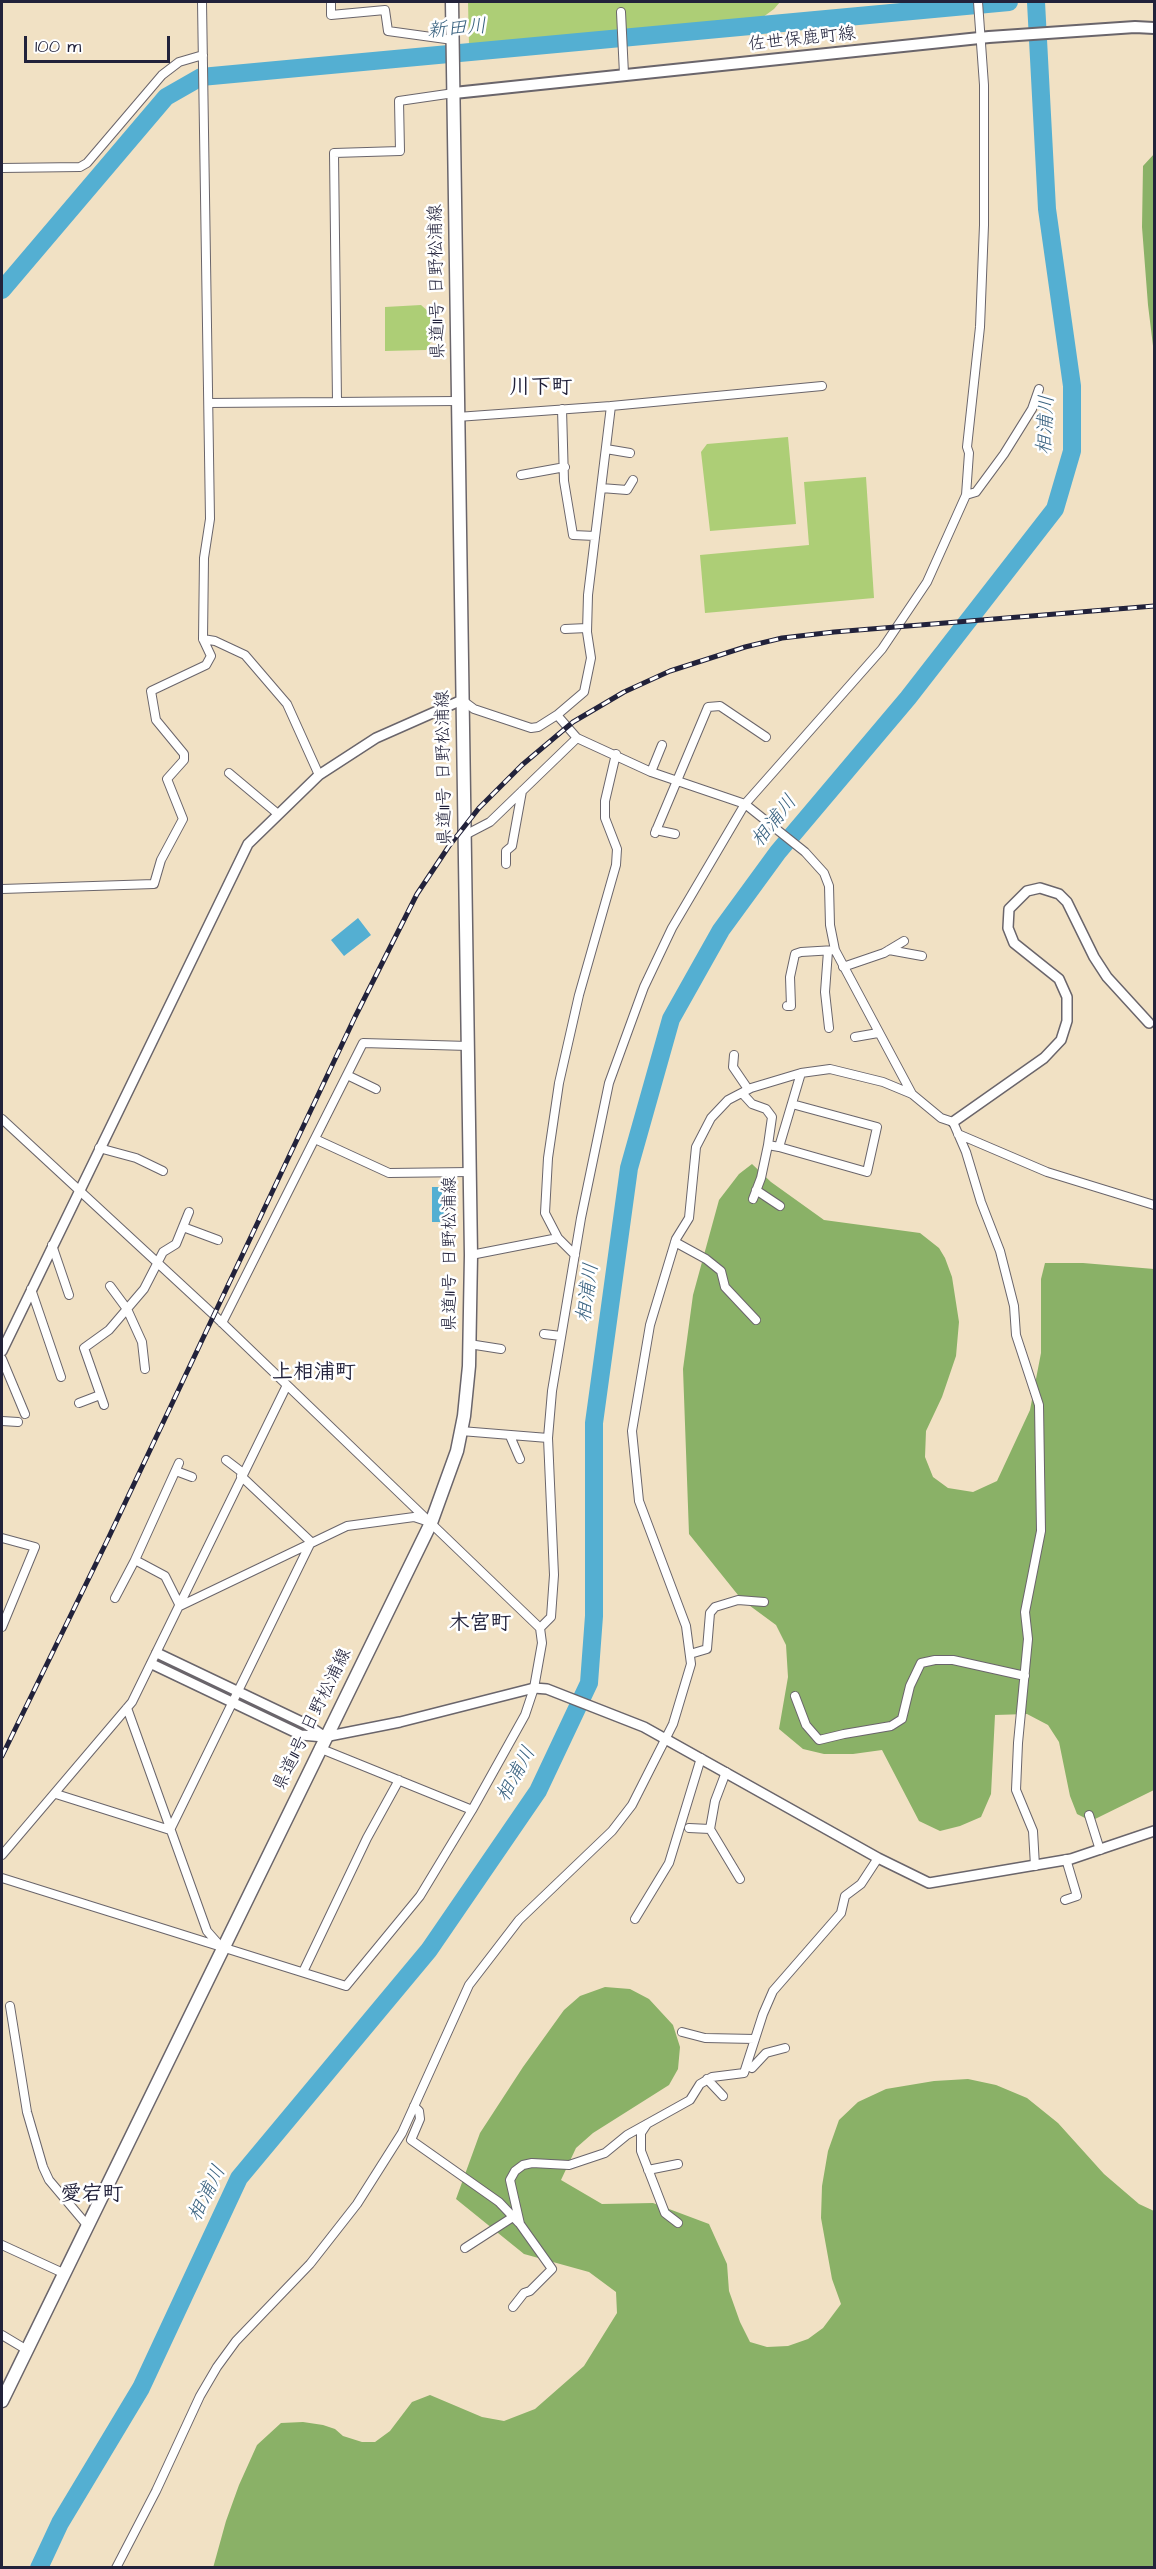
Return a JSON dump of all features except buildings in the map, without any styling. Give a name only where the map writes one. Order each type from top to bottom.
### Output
[{"type":"main road","name":"県道11号 日野松浦線","points":[[2,2401],[430,1523],[445,1488],[460,1431],[469,1344],[471,1255],[452,2]]},
{"type":"main road","name":"佐世保鹿町線","points":[[454,93],[624,70],[984,38],[1135,27],[1155,28]]},
{"type":"street","points":[[2,889],[153,884],[158,876],[161,860],[183,819],[167,778],[184,760],[184,754],[156,720],[151,691],[206,665],[211,656],[203,639],[204,558],[210,519],[202,2]]},
{"type":"street","points":[[330,2],[331,15],[385,10],[388,31],[453,42]]},
{"type":"street","points":[[540,1628],[551,1617],[554,1575],[548,1438],[561,1336],[609,1083],[644,987],[678,918],[748,806],[882,649],[927,582],[966,495],[969,453],[967,447],[980,327],[984,225],[984,38],[978,2]]},
{"type":"street","points":[[621,12],[624,70]]},
{"type":"street","points":[[2,168],[80,167],[87,163],[162,75],[178,62],[203,55]]},
{"type":"street","points":[[337,402],[334,153],[400,151],[399,101],[454,93]]},
{"type":"street","points":[[457,417],[611,406],[822,386]]},
{"type":"street","points":[[966,495],[976,492],[1004,454],[1032,409],[1039,389]]},
{"type":"street","points":[[209,402],[457,401]]},
{"type":"street","points":[[2,1351],[248,844],[319,775],[376,738],[462,700],[474,709],[531,728],[538,727],[557,715],[584,692],[591,658],[587,628],[588,595],[611,406]]},
{"type":"street","points":[[562,410],[564,481],[573,535],[595,536]]},
{"type":"street","points":[[606,448],[630,453]]},
{"type":"street","points":[[521,475],[564,467]]},
{"type":"street","points":[[601,488],[627,490],[633,480]]},
{"type":"street","points":[[565,629],[587,628]]},
{"type":"street","points":[[203,639],[215,641],[245,654],[287,704],[319,775]]},
{"type":"street","points":[[675,834],[656,831],[708,707],[720,706],[766,737]]},
{"type":"street","points":[[557,715],[577,738],[651,772],[748,806],[805,852],[824,873],[829,886],[831,950],[825,992],[830,1028]]},
{"type":"street","points":[[465,835],[490,822],[577,738]]},
{"type":"street","points":[[651,772],[662,745]]},
{"type":"street","points":[[575,1255],[558,1238],[545,1214],[548,1158],[559,1083],[579,995],[616,865],[617,849],[605,818],[616,754]]},
{"type":"street","points":[[229,773],[278,814]]},
{"type":"street","points":[[506,864],[506,851],[512,846],[522,790]]},
{"type":"street","points":[[953,1122],[1044,1058],[1061,1040],[1067,1021],[1066,997],[1059,980],[1014,943],[1008,928],[1009,909],[1027,891],[1040,888],[1059,894],[1067,902],[1101,967],[1149,1023]]},
{"type":"street","points":[[843,967],[889,950],[904,941]]},
{"type":"street","points":[[831,950],[843,967],[912,1094]]},
{"type":"street","points":[[787,1006],[791,1006],[790,976],[795,954],[831,950]]},
{"type":"street","points":[[889,950],[922,956]]},
{"type":"street","points":[[855,1037],[878,1033]]},
{"type":"street","points":[[222,1323],[363,1043],[468,1047]]},
{"type":"street","points":[[734,1055],[729,1070],[752,1104],[766,1109],[772,1117],[768,1145],[753,1199]]},
{"type":"street","points":[[116,2568],[200,2396],[217,2367],[236,2341],[309,2264],[357,2204],[402,2133],[469,1985],[519,1920],[612,1831],[632,1805],[673,1725],[691,1664],[690,1654],[686,1626],[639,1501],[632,1431],[650,1325],[675,1242],[689,1218],[696,1147],[711,1118],[728,1101],[745,1091],[801,1073],[830,1069],[854,1073],[912,1094],[941,1118],[953,1122],[958,1134],[1000,1251],[1014,1306],[1016,1335],[1039,1405],[1041,1531],[1025,1612],[1029,1639],[1016,1790],[1033,1831],[1035,1866]]},
{"type":"street","points":[[779,1147],[801,1073]]},
{"type":"street","points":[[347,1075],[376,1089]]},
{"type":"street","points":[[768,1145],[867,1172],[878,1127],[792,1104]]},
{"type":"street","points":[[2,1119],[222,1323],[540,1628],[542,1643],[534,1688],[525,1715],[472,1810],[420,1896],[346,1986],[2,1878]]},
{"type":"street","points":[[958,1134],[1047,1172],[1155,1205]]},
{"type":"street","points":[[315,1139],[389,1173],[470,1172]]},
{"type":"street","points":[[99,1148],[136,1158],[163,1171]]},
{"type":"street","points":[[756,1190],[780,1206]]},
{"type":"street","points":[[104,1405],[84,1348],[109,1330],[144,1289],[163,1252],[176,1244],[189,1212]]},
{"type":"street","points":[[183,1227],[218,1240]]},
{"type":"street","points":[[471,1255],[558,1238]]},
{"type":"street","points":[[675,1242],[706,1258],[721,1271],[725,1287],[756,1320]]},
{"type":"street","points":[[52,1245],[69,1295]]},
{"type":"street","points":[[110,1286],[127,1309],[142,1342],[143,1367]]},
{"type":"street","points":[[31,1289],[61,1377]]},
{"type":"street","points":[[544,1334],[561,1336]]},
{"type":"street","points":[[469,1344],[501,1348]]},
{"type":"street","points":[[2,1359],[25,1414]]},
{"type":"street","points":[[2,1855],[132,1702],[287,1385]]},
{"type":"street","points":[[79,1403],[100,1395]]},
{"type":"street","points":[[2,1421],[18,1422]]},
{"type":"street","points":[[460,1431],[510,1437],[548,1438]]},
{"type":"street","points":[[510,1437],[520,1459]]},
{"type":"street","points":[[226,1460],[310,1542]]},
{"type":"street","points":[[115,1598],[178,1467],[192,1477]]},
{"type":"street","points":[[180,1606],[347,1526],[414,1517],[430,1523]]},
{"type":"street","points":[[2,1538],[36,1547],[2,1627]]},
{"type":"street","points":[[170,1830],[310,1542]]},
{"type":"street","points":[[135,1560],[165,1576],[180,1606]]},
{"type":"street","points":[[690,1654],[707,1649],[710,1613],[715,1607],[738,1599],[764,1602]]},
{"type":"street","points":[[157,1653],[301,1735],[399,1780],[472,1810]]},
{"type":"street","points":[[795,1696],[806,1725],[819,1740],[891,1726],[902,1719],[910,1686],[921,1664],[935,1660],[953,1660],[1025,1676]]},
{"type":"street","points":[[152,1664],[236,1698]]},
{"type":"street","points":[[322,1743],[534,1688],[547,1689],[665,1738],[878,1858],[929,1883],[1066,1859],[1155,1831]]},
{"type":"street","points":[[127,1708],[207,1931],[223,1949]]},
{"type":"street","points":[[635,1919],[669,1863],[701,1758]]},
{"type":"street","points":[[726,1772],[715,1801],[710,1829],[740,1879]]},
{"type":"street","points":[[303,1972],[367,1838],[399,1780]]},
{"type":"street","points":[[56,1794],[170,1830]]},
{"type":"street","points":[[1089,1815],[1100,1850]]},
{"type":"street","points":[[690,1828],[710,1829]]},
{"type":"street","points":[[520,2224],[510,2180],[514,2171],[531,2163],[569,2165],[605,2153],[627,2135],[690,2100],[700,2084],[708,2079],[744,2073],[773,1991],[841,1913],[845,1896],[861,1884],[878,1858]]},
{"type":"street","points":[[1065,1900],[1077,1896],[1066,1859]]},
{"type":"street","points":[[10,2006],[27,2112],[43,2167],[49,2180],[87,2225]]},
{"type":"street","points":[[682,2032],[705,2038],[755,2039]]},
{"type":"street","points":[[747,2065],[752,2068],[766,2053],[785,2048]]},
{"type":"street","points":[[708,2079],[723,2096]]},
{"type":"street","points":[[414,2106],[419,2111],[420,2119],[411,2140],[499,2202],[520,2224],[552,2269],[513,2307]]},
{"type":"street","points":[[648,2123],[641,2133],[639,2142],[665,2213],[678,2223]]},
{"type":"street","points":[[648,2170],[678,2164]]},
{"type":"street","points":[[465,2248],[513,2217]]},
{"type":"street","points":[[2,2245],[63,2273]]},
{"type":"street","points":[[2,2335],[27,2350]]},
{"type":"green space","points":[[468,2],[780,2],[759,20],[469,45]]},
{"type":"green space","points":[[1154,154],[1154,354],[1142,227],[1143,166]]},
{"type":"green space","points":[[421,305],[430,313],[431,342],[426,350],[385,351],[385,307]]},
{"type":"green space","points":[[788,437],[796,524],[710,531],[701,452],[707,444]]},
{"type":"green space","points":[[866,477],[874,598],[705,613],[700,555],[809,545],[804,482]]},
{"type":"green space","points":[[752,1164],[771,1182],[824,1220],[920,1233],[939,1248],[952,1277],[959,1322],[956,1356],[942,1397],[926,1431],[925,1457],[933,1477],[948,1488],[973,1492],[997,1481],[1030,1410],[1041,1353],[1041,1279],[1045,1263],[1083,1263],[1154,1269],[1154,1790],[1091,1821],[1077,1814],[1070,1796],[1059,1742],[1048,1725],[1027,1714],[995,1715],[991,1794],[981,1817],[940,1831],[919,1821],[882,1750],[853,1754],[824,1754],[803,1749],[779,1729],[788,1677],[786,1645],[776,1625],[742,1600],[689,1534],[683,1369],[693,1295],[719,1200],[739,1174]]},
{"type":"green space","points":[[605,1987],[630,1989],[649,1999],[673,2025],[680,2047],[678,2069],[669,2085],[593,2133],[576,2148],[561,2180],[602,2204],[653,2203],[709,2224],[727,2264],[729,2291],[750,2342],[767,2347],[788,2346],[808,2339],[823,2328],[841,2304],[832,2279],[821,2218],[822,2186],[828,2151],[839,2120],[858,2102],[886,2089],[934,2081],[968,2079],[996,2085],[1027,2098],[1058,2123],[1104,2174],[1139,2204],[1154,2211],[1154,2567],[213,2568],[226,2521],[257,2445],[281,2423],[303,2422],[323,2425],[335,2429],[343,2436],[362,2442],[375,2442],[390,2431],[412,2402],[430,2395],[482,2417],[504,2421],[535,2409],[584,2366],[617,2313],[616,2292],[589,2272],[524,2254],[456,2199],[480,2133],[523,2067],[564,2010],[580,1996]]},
{"type":"water","points":[[358,918],[371,935],[344,956],[331,940]]},
{"type":"water","points":[[432,1187],[445,1187],[445,1222],[432,1222]]},
{"type":"waterway","name":"新田川","points":[[2,290],[166,97],[201,77],[1009,2]]},
{"type":"waterway","name":"相浦川","points":[[39,2568],[60,2523],[141,2388],[239,2178],[429,1950],[538,1791],[589,1683],[594,1616],[594,1423],[629,1168],[671,1019],[721,930],[778,852],[908,698],[1055,509],[1072,451],[1072,386],[1047,209],[1036,2]]},
{"type":"railway","points":[[2,1756],[107,1541],[355,1017],[417,894],[449,846],[479,808],[522,765],[573,722],[624,692],[670,671],[745,647],[782,638],[834,632],[1154,606]]},
{"type":"district","name":"川下町","points":[[541,389]]},
{"type":"district","name":"上相浦町","points":[[314,1374]]},
{"type":"district","name":"木宮町","points":[[480,1625]]},
{"type":"district","name":"愛宕町","points":[[92,2196]]}]
